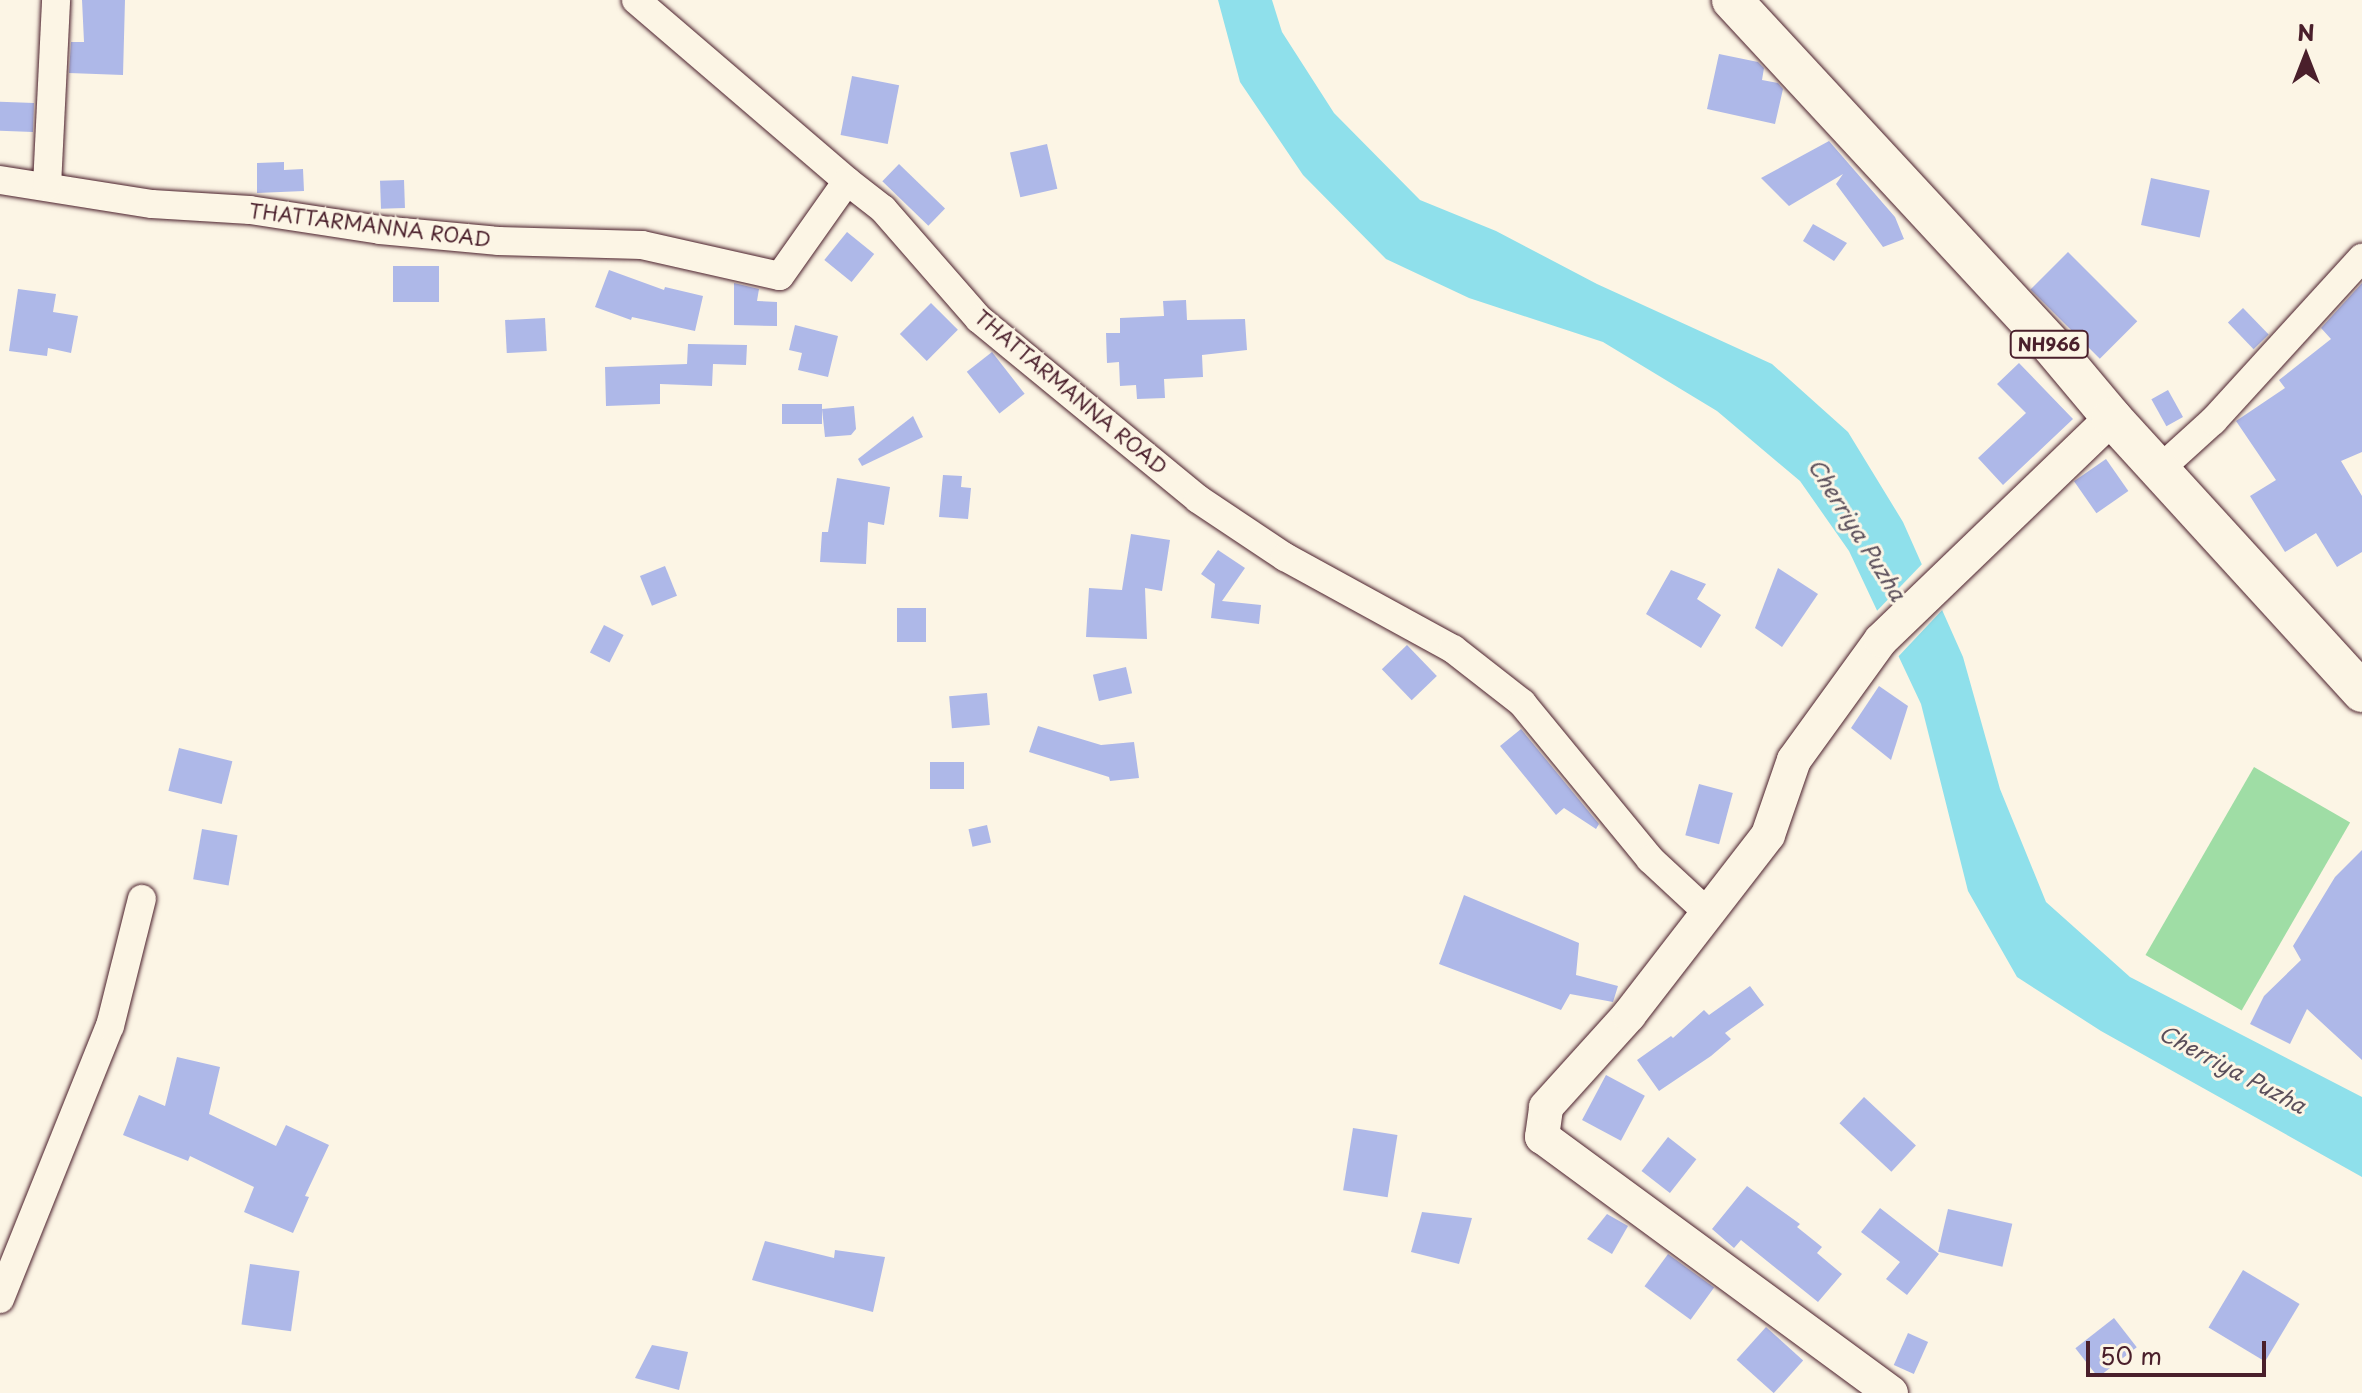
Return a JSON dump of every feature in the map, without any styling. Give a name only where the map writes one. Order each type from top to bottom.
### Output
[{"type":"highway","name":"NH966","points":[[1732,0],[2050,344],[2112,418],[2362,692]]},
{"type":"main road","points":[[1891,1393],[1542,1137],[1546,1107],[1629,1015],[1706,911],[1768,835],[1794,760],[1881,640],[2112,418]]},
{"type":"street","points":[[47,186],[56,0]]},
{"type":"street","points":[[636,0],[847,181]]},
{"type":"street","name":"THATTARMANNA ROAD","points":[[0,180],[152,204],[250,210],[380,230],[498,241],[642,245],[780,276],[847,181],[883,209],[979,319],[1198,499],[1285,557],[1453,649],[1522,703],[1650,859],[1706,911]]},
{"type":"street","points":[[2160,469],[2213,421],[2362,258]]},
{"type":"street","points":[[0,1299],[110,1026],[142,899]]},
{"type":"green space","points":[[2254,767],[2350,822],[2242,1010],[2146,955]]},
{"type":"water","name":"Cherriya Puzha","points":[[1218,0],[1272,0],[1282,32],[1334,113],[1420,200],[1496,231],[1597,284],[1772,364],[1848,432],[1903,522],[1963,657],[2000,789],[2046,902],[2130,977],[2362,1097],[2362,1177],[2101,1031],[2017,977],[1968,891],[1921,704],[1849,551],[1800,481],[1717,411],[1603,342],[1469,298],[1386,259],[1303,175],[1240,82]]},
{"type":"pier","points":[[1925,561],[1945,607],[1895,660],[1873,615]]},
{"type":"building","points":[[82,0],[125,0],[123,75],[69,73],[71,42],[84,42]]},
{"type":"building","points":[[1719,54],[1758,62],[1764,68],[1762,80],[1778,83],[1783,89],[1775,124],[1707,109]]},
{"type":"building","points":[[852,76],[899,85],[888,144],[841,135]]},
{"type":"building","points":[[0,102],[34,103],[33,132],[0,131]]},
{"type":"building","points":[[1829,141],[1895,217],[1904,239],[1883,247],[1836,184],[1843,174],[1789,206],[1761,178]]},
{"type":"building","points":[[1047,144],[1057,189],[1020,197],[1010,153]]},
{"type":"building","points":[[284,162],[284,170],[303,169],[304,191],[257,193],[257,163]]},
{"type":"building","points":[[899,164],[945,208],[928,226],[882,181]]},
{"type":"building","points":[[2151,178],[2210,190],[2200,237],[2141,225]]},
{"type":"building","points":[[404,180],[405,208],[381,209],[380,181]]},
{"type":"building","points":[[1813,224],[1847,243],[1834,261],[1803,241]]},
{"type":"building","points":[[847,232],[874,254],[852,282],[824,260]]},
{"type":"building","points":[[2068,252],[2137,321],[2100,359],[2031,289]]},
{"type":"building","points":[[393,266],[439,266],[439,302],[393,302]]},
{"type":"building","points":[[609,270],[664,290],[665,287],[703,296],[695,331],[632,317],[631,320],[595,307]]},
{"type":"building","points":[[734,283],[759,289],[757,301],[777,302],[777,326],[734,325]]},
{"type":"building","points":[[2362,283],[2362,452],[2341,461],[2362,496],[2362,552],[2337,567],[2316,533],[2285,552],[2250,496],[2276,480],[2236,421],[2285,388],[2279,380],[2331,339],[2321,328]]},
{"type":"building","points":[[18,289],[56,294],[53,312],[78,316],[71,353],[48,348],[47,356],[9,351]]},
{"type":"building","points":[[1186,300],[1187,320],[1245,319],[1247,350],[1202,355],[1203,377],[1164,379],[1165,398],[1137,399],[1136,385],[1120,386],[1119,362],[1107,363],[1106,333],[1120,333],[1120,318],[1164,316],[1163,301]]},
{"type":"building","points":[[931,303],[958,330],[927,361],[900,334]]},
{"type":"building","points":[[2243,308],[2269,335],[2254,349],[2228,323]]},
{"type":"building","points":[[545,318],[547,351],[507,353],[505,320]]},
{"type":"building","points":[[795,325],[838,336],[828,377],[798,370],[802,353],[789,350]]},
{"type":"building","points":[[688,344],[747,345],[746,365],[713,364],[712,386],[660,384],[660,404],[606,406],[605,367],[687,364]]},
{"type":"building","points":[[992,352],[1025,394],[999,413],[967,372]]},
{"type":"building","points":[[2019,363],[2073,419],[2003,485],[1978,458],[2026,413],[1997,384]]},
{"type":"building","points":[[2168,390],[2183,417],[2166,426],[2151,399]]},
{"type":"building","points":[[782,404],[822,404],[822,424],[782,424]]},
{"type":"building","points":[[854,406],[856,429],[851,435],[825,437],[822,409]]},
{"type":"building","points":[[913,416],[923,437],[862,466],[858,459]]},
{"type":"building","points":[[2106,459],[2128,491],[2096,513],[2074,481]]},
{"type":"building","points":[[943,475],[962,476],[961,487],[971,488],[968,519],[939,517]]},
{"type":"building","points":[[837,478],[890,487],[884,525],[868,522],[866,564],[820,562],[822,532],[828,532]]},
{"type":"building","points":[[1131,534],[1170,540],[1162,591],[1145,588],[1147,639],[1086,637],[1089,588],[1122,590]]},
{"type":"building","points":[[1218,550],[1245,568],[1222,601],[1261,605],[1259,624],[1211,618],[1215,584],[1201,574]]},
{"type":"building","points":[[665,566],[677,596],[652,606],[640,576]]},
{"type":"building","points":[[1778,568],[1818,594],[1782,647],[1755,628]]},
{"type":"building","points":[[1671,570],[1706,584],[1697,599],[1721,615],[1701,648],[1646,614]]},
{"type":"building","points":[[897,608],[926,608],[926,642],[897,642]]},
{"type":"building","points":[[604,625],[624,635],[610,663],[590,653]]},
{"type":"building","points":[[1407,645],[1437,676],[1412,700],[1382,669]]},
{"type":"building","points":[[1126,667],[1132,693],[1099,701],[1093,675]]},
{"type":"building","points":[[1879,686],[1908,706],[1891,760],[1851,728]]},
{"type":"building","points":[[987,693],[990,725],[952,728],[949,696]]},
{"type":"building","points":[[1038,726],[1101,745],[1134,742],[1139,778],[1110,781],[1109,777],[1029,752]]},
{"type":"building","points":[[1521,729],[1599,824],[1596,829],[1564,808],[1556,815],[1500,746]]},
{"type":"building","points":[[179,748],[232,761],[222,804],[168,791]]},
{"type":"building","points":[[930,762],[964,762],[964,789],[930,789]]},
{"type":"building","points":[[1699,784],[1733,793],[1719,844],[1685,835]]},
{"type":"building","points":[[987,825],[991,843],[973,847],[968,829]]},
{"type":"building","points":[[202,829],[237,835],[229,885],[193,879]]},
{"type":"building","points":[[2362,850],[2362,1060],[2307,1009],[2290,1044],[2250,1024],[2264,996],[2301,960],[2293,946],[2335,877]]},
{"type":"building","points":[[1464,895],[1579,943],[1576,975],[1618,986],[1613,1002],[1570,994],[1561,1010],[1439,964]]},
{"type":"building","points":[[1750,986],[1764,1005],[1725,1033],[1731,1039],[1711,1056],[1659,1091],[1637,1060],[1671,1036],[1673,1038],[1704,1010],[1709,1015]]},
{"type":"building","points":[[177,1057],[220,1067],[209,1114],[276,1146],[286,1125],[329,1145],[305,1196],[309,1197],[293,1233],[244,1212],[254,1187],[190,1156],[188,1161],[123,1135],[139,1095],[165,1106]]},
{"type":"building","points":[[1606,1075],[1645,1096],[1621,1141],[1582,1120]]},
{"type":"building","points":[[1864,1097],[1916,1145],[1891,1172],[1839,1123]]},
{"type":"building","points":[[1353,1128],[1397,1135],[1388,1197],[1343,1190]]},
{"type":"building","points":[[1668,1137],[1696,1159],[1670,1193],[1642,1171]]},
{"type":"building","points":[[1747,1186],[1800,1224],[1797,1227],[1822,1247],[1817,1253],[1842,1274],[1818,1302],[1741,1240],[1734,1248],[1712,1229]]},
{"type":"building","points":[[1880,1208],[1939,1254],[1907,1295],[1886,1279],[1900,1262],[1861,1232]]},
{"type":"building","points":[[1948,1209],[2012,1224],[2002,1267],[1938,1252]]},
{"type":"building","points":[[1422,1212],[1472,1218],[1459,1264],[1411,1252]]},
{"type":"building","points":[[1607,1214],[1628,1226],[1612,1254],[1587,1239]]},
{"type":"building","points":[[765,1241],[834,1258],[835,1250],[885,1257],[873,1312],[752,1280]]},
{"type":"building","points":[[1668,1254],[1714,1288],[1691,1320],[1644,1286]]},
{"type":"building","points":[[250,1264],[300,1271],[291,1331],[242,1324]]},
{"type":"building","points":[[2243,1270],[2300,1304],[2265,1361],[2208,1327]]},
{"type":"building","points":[[2114,1318],[2137,1347],[2098,1377],[2075,1348]]},
{"type":"building","points":[[1766,1327],[1803,1360],[1774,1393],[1737,1360]]},
{"type":"building","points":[[1908,1333],[1928,1342],[1914,1374],[1894,1365]]},
{"type":"building","points":[[652,1345],[688,1352],[679,1390],[635,1378]]}]
